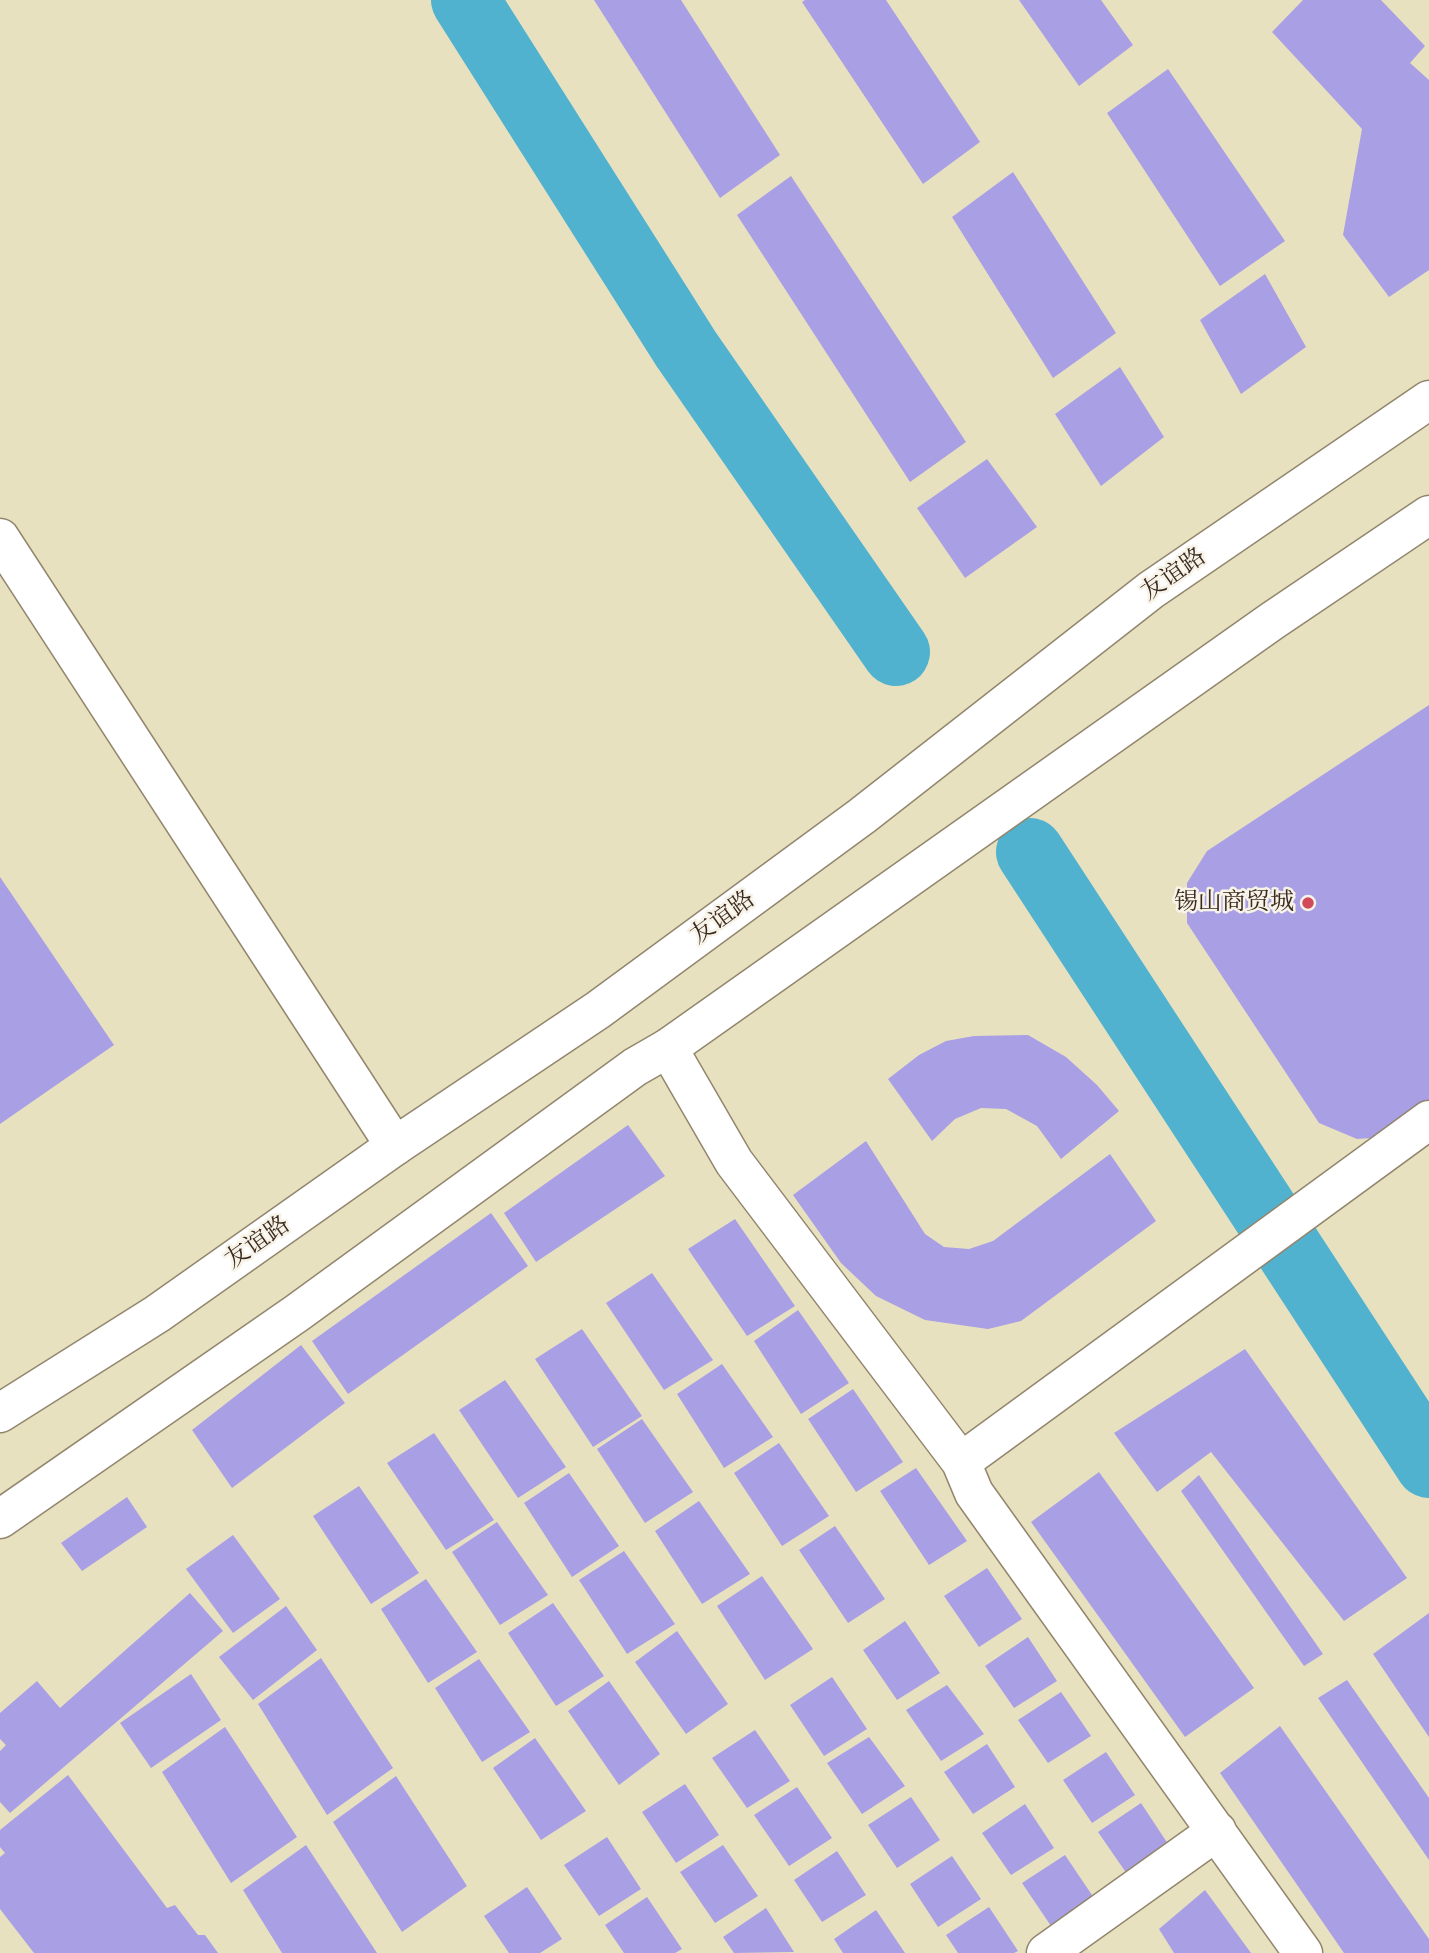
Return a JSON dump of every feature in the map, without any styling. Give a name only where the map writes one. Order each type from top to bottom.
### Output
[{"type":"main road","name":"友谊路","points":[[0,1413],[158,1314],[395,1146],[598,1010],[862,816],[1152,590],[1429,400]]},
{"type":"main road","points":[[0,1518],[297,1313],[635,1068],[668,1048],[1272,621],[1429,515]]},
{"type":"main road","points":[[0,538],[395,1146]]},
{"type":"main road","points":[[668,1048],[734,1162],[961,1462],[974,1493],[1303,1953]]},
{"type":"main road","points":[[961,1462],[1429,1120]]},
{"type":"main road","points":[[1046,1953],[1217,1831]]},
{"type":"building","points":[[594,0],[681,0],[780,155],[720,198]]},
{"type":"building","points":[[886,0],[980,142],[923,184],[802,2]]},
{"type":"building","points":[[1019,0],[1101,0],[1133,45],[1079,86]]},
{"type":"building","points":[[1303,0],[1381,0],[1425,46],[1410,63],[1429,80],[1429,270],[1389,297],[1343,235],[1362,129],[1272,32]]},
{"type":"building","points":[[1168,69],[1285,241],[1220,286],[1107,113]]},
{"type":"building","points":[[1013,172],[1116,333],[1053,378],[952,217]]},
{"type":"building","points":[[791,176],[966,442],[910,482],[737,215]]},
{"type":"building","points":[[1265,274],[1306,347],[1241,394],[1200,320]]},
{"type":"building","points":[[1120,367],[1164,437],[1101,486],[1055,414]]},
{"type":"building","points":[[987,459],[1037,527],[965,578],[917,508]]},
{"type":"building","name":"锡山商贸城","points":[[1429,705],[1429,1108],[1387,1137],[1357,1139],[1319,1123],[1187,923],[1187,883],[1207,851]]},
{"type":"building","points":[[0,877],[114,1045],[0,1124]]},
{"type":"building","points":[[1028,1035],[1066,1057],[1097,1085],[1119,1111],[1061,1159],[1037,1126],[1006,1109],[981,1108],[955,1119],[932,1141],[888,1079],[919,1055],[946,1041],[974,1036]]},
{"type":"building","points":[[628,1125],[665,1176],[536,1262],[504,1213]]},
{"type":"building","points":[[866,1141],[925,1234],[944,1247],[969,1249],[993,1241],[1110,1154],[1156,1221],[1021,1321],[988,1329],[925,1320],[876,1296],[841,1263],[793,1195]]},
{"type":"building","points":[[491,1213],[528,1266],[348,1394],[312,1341]]},
{"type":"building","points":[[735,1219],[795,1306],[747,1336],[688,1249]]},
{"type":"building","points":[[652,1273],[713,1360],[664,1390],[606,1303]]},
{"type":"building","points":[[798,1310],[849,1383],[801,1414],[754,1341]]},
{"type":"building","points":[[582,1329],[642,1416],[593,1447],[535,1359]]},
{"type":"building","points":[[301,1345],[345,1403],[232,1488],[192,1430]]},
{"type":"building","points":[[1245,1349],[1407,1578],[1344,1621],[1211,1452],[1157,1492],[1114,1433]]},
{"type":"building","points":[[722,1364],[773,1437],[724,1468],[677,1394]]},
{"type":"building","points":[[505,1380],[566,1467],[518,1498],[459,1410]]},
{"type":"building","points":[[853,1389],[903,1462],[856,1492],[808,1419]]},
{"type":"building","points":[[642,1419],[693,1492],[645,1523],[597,1449]]},
{"type":"building","points":[[434,1433],[494,1520],[446,1550],[387,1463]]},
{"type":"building","points":[[779,1443],[829,1516],[782,1546],[734,1473]]},
{"type":"building","points":[[916,1468],[967,1541],[929,1565],[880,1491]]},
{"type":"building","points":[[1099,1472],[1254,1688],[1185,1737],[1031,1522]]},
{"type":"building","points":[[569,1473],[619,1546],[572,1577],[524,1503]]},
{"type":"building","points":[[1199,1475],[1323,1654],[1304,1666],[1181,1491]]},
{"type":"building","points":[[359,1486],[419,1573],[371,1604],[313,1516]]},
{"type":"building","points":[[127,1497],[147,1527],[82,1571],[61,1543]]},
{"type":"building","points":[[699,1501],[750,1574],[702,1604],[655,1531]]},
{"type":"building","points":[[497,1522],[548,1595],[500,1625],[452,1552]]},
{"type":"building","points":[[835,1526],[885,1599],[848,1623],[799,1550]]},
{"type":"building","points":[[233,1535],[280,1599],[233,1633],[186,1569]]},
{"type":"building","points":[[624,1551],[675,1624],[627,1654],[579,1580]]},
{"type":"building","points":[[987,1568],[1022,1619],[979,1647],[944,1596]]},
{"type":"building","points":[[762,1576],[813,1649],[765,1680],[717,1606]]},
{"type":"building","points":[[426,1579],[477,1652],[428,1683],[381,1609]]},
{"type":"building","points":[[190,1593],[223,1631],[10,1813],[0,1802],[0,1751],[6,1745],[0,1739],[0,1713],[37,1681],[60,1708]]},
{"type":"building","points":[[553,1603],[604,1676],[556,1706],[508,1633]]},
{"type":"building","points":[[286,1606],[317,1650],[253,1700],[219,1657]]},
{"type":"building","points":[[1429,1613],[1429,1737],[1373,1654]]},
{"type":"building","points":[[905,1621],[940,1673],[897,1700],[863,1650]]},
{"type":"building","points":[[677,1631],[728,1704],[686,1734],[635,1662]]},
{"type":"building","points":[[1028,1637],[1057,1681],[1014,1708],[985,1666]]},
{"type":"building","points":[[321,1658],[393,1768],[327,1815],[258,1704]]},
{"type":"building","points":[[479,1659],[530,1732],[482,1762],[435,1688]]},
{"type":"building","points":[[191,1674],[221,1720],[151,1768],[120,1723]]},
{"type":"building","points":[[832,1677],[867,1729],[824,1756],[790,1705]]},
{"type":"building","points":[[1347,1680],[1429,1798],[1429,1860],[1318,1698]]},
{"type":"building","points":[[609,1681],[660,1754],[619,1785],[568,1711]]},
{"type":"building","points":[[947,1685],[984,1734],[941,1761],[906,1710]]},
{"type":"building","points":[[1061,1692],[1091,1736],[1048,1763],[1018,1720]]},
{"type":"building","points":[[1280,1726],[1429,1939],[1429,1953],[1344,1953],[1220,1773]]},
{"type":"building","points":[[225,1727],[297,1837],[231,1883],[162,1772]]},
{"type":"building","points":[[755,1730],[790,1781],[747,1808],[712,1758]]},
{"type":"building","points":[[869,1737],[905,1786],[862,1814],[827,1763]]},
{"type":"building","points":[[535,1738],[586,1811],[541,1840],[493,1768]]},
{"type":"building","points":[[987,1744],[1015,1787],[973,1814],[944,1772]]},
{"type":"building","points":[[1106,1752],[1135,1795],[1092,1823],[1063,1780]]},
{"type":"building","points":[[68,1775],[167,1908],[175,1905],[198,1935],[205,1935],[218,1953],[34,1953],[0,1909],[0,1857],[5,1853],[0,1847],[0,1830]]},
{"type":"building","points":[[396,1776],[467,1886],[402,1932],[333,1822]]},
{"type":"building","points":[[685,1784],[719,1835],[676,1863],[642,1812]]},
{"type":"building","points":[[797,1787],[832,1838],[789,1866],[754,1815]]},
{"type":"building","points":[[911,1797],[940,1840],[897,1868],[868,1825]]},
{"type":"building","points":[[1141,1803],[1170,1847],[1127,1874],[1098,1832]]},
{"type":"building","points":[[1025,1804],[1054,1848],[1011,1875],[982,1833]]},
{"type":"building","points":[[607,1837],[641,1889],[599,1916],[564,1865]]},
{"type":"building","points":[[306,1845],[377,1953],[282,1953],[243,1890]]},
{"type":"building","points":[[723,1845],[758,1896],[715,1923],[680,1872]]},
{"type":"building","points":[[837,1851],[866,1895],[822,1922],[794,1880]]},
{"type":"building","points":[[1065,1855],[1094,1898],[1051,1926],[1022,1883]]},
{"type":"building","points":[[952,1856],[981,1899],[938,1927],[910,1884]]},
{"type":"building","points":[[527,1887],[562,1939],[540,1953],[509,1953],[484,1916]]},
{"type":"building","points":[[1205,1890],[1251,1953],[1174,1953],[1159,1929]]},
{"type":"building","points":[[647,1897],[682,1949],[675,1953],[624,1953],[605,1925]]},
{"type":"building","points":[[989,1907],[1018,1951],[958,1953],[946,1935]]},
{"type":"building","points":[[766,1908],[794,1952],[734,1953],[723,1937]]},
{"type":"building","points":[[876,1910],[905,1953],[843,1953],[834,1939]]},
{"type":"waterway","points":[[465,0],[686,349],[896,652]]},
{"type":"waterway","points":[[1030,852],[1429,1464]]},
{"type":"place","name":"锡山商贸城","points":[[1308,903]]}]
